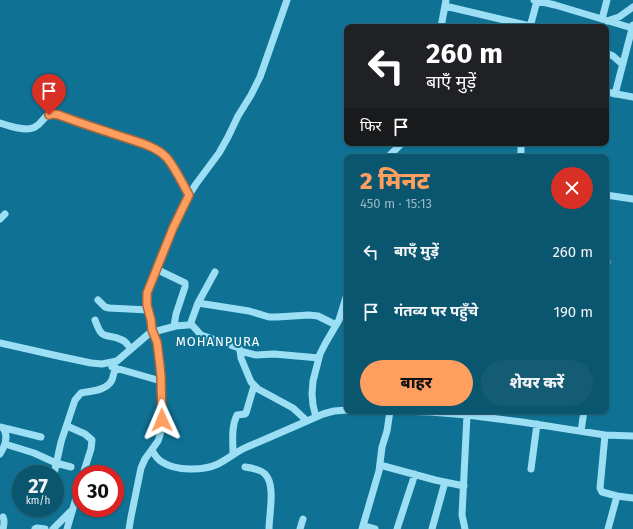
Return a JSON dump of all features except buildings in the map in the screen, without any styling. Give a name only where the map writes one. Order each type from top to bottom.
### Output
[{"type":"street","points":[[129,529],[130,517],[141,468],[145,459],[158,442],[162,420],[161,381],[157,342],[148,310],[147,293],[173,228],[189,195],[219,153],[260,77],[286,0]]},
{"type":"street","points":[[531,24],[536,0],[633,27],[615,94]]},
{"type":"street","points":[[605,20],[607,0]]},
{"type":"street","points":[[442,24],[445,3],[519,24]]},
{"type":"street","points":[[605,20],[619,17],[633,7]]},
{"type":"street","points":[[609,54],[622,64]]},
{"type":"street","points":[[609,93],[633,97]]},
{"type":"street","points":[[0,123],[22,129],[32,128],[36,127],[46,116],[53,114],[142,143],[167,157],[189,195]]},
{"type":"street","points":[[391,154],[399,146]]},
{"type":"street","points":[[609,195],[633,199]]},
{"type":"street","points":[[156,269],[185,283],[174,326]]},
{"type":"street","points":[[190,325],[198,303],[215,272]]},
{"type":"street","points":[[98,300],[104,306],[109,308],[148,310]]},
{"type":"street","points":[[198,303],[249,311],[269,317],[309,315],[338,322]]},
{"type":"street","points":[[338,322],[344,303]]},
{"type":"street","points":[[316,418],[312,394],[313,381],[319,358],[325,344],[344,313]]},
{"type":"street","points":[[95,320],[98,330],[103,335],[123,340],[131,349]]},
{"type":"street","points":[[102,364],[117,361],[153,331],[174,326],[190,325],[195,327],[202,335],[239,348],[240,351],[256,355],[274,354],[319,358]]},
{"type":"street","points":[[0,342],[102,364],[161,381]]},
{"type":"street","points":[[240,351],[241,358],[254,386],[292,408],[307,421]]},
{"type":"street","points":[[56,463],[75,400],[81,393],[107,387],[112,380],[116,368]]},
{"type":"street","points":[[234,454],[233,425],[237,415],[246,413],[254,386]]},
{"type":"street","points":[[152,450],[160,461],[168,465],[192,469],[209,467],[218,464],[244,448],[323,414],[344,410]]},
{"type":"street","points":[[375,529],[363,527],[380,465],[389,414]]},
{"type":"street","points":[[462,414],[605,435],[633,436]]},
{"type":"street","points":[[581,431],[584,414]]},
{"type":"street","points":[[465,529],[462,515],[467,415]]},
{"type":"street","points":[[531,469],[536,424]]},
{"type":"street","points":[[67,426],[85,434],[92,440],[86,465]]},
{"type":"street","points":[[2,427],[41,437]]},
{"type":"street","points":[[0,454],[5,444],[6,435],[6,431],[2,427]]},
{"type":"street","points":[[605,435],[600,488],[602,492],[616,496],[633,498]]},
{"type":"street","points":[[5,444],[71,467]]},
{"type":"street","points":[[380,465],[464,486]]},
{"type":"street","points":[[245,467],[258,470],[265,474],[270,481],[271,494],[269,529]]},
{"type":"street","points":[[397,529],[415,474]]},
{"type":"street","points":[[432,529],[445,482]]},
{"type":"street","points":[[608,529],[616,496]]},
{"type":"street","points":[[53,529],[72,511]]},
{"type":"street","points":[[67,529],[72,513]]},
{"type":"street","points":[[3,517],[3,529]]},
{"type":"street","points":[[300,529],[303,519]]},
{"type":"street","points":[[35,529],[45,529]]},
{"type":"district","name":"MOHANPURA","points":[[218,341]]},
{"type":"route","points":[[49,115],[59,115],[142,143],[161,153],[167,157],[172,164],[189,195],[173,228],[150,282],[147,293],[147,305],[152,330],[157,342],[160,366],[162,420]]}]
